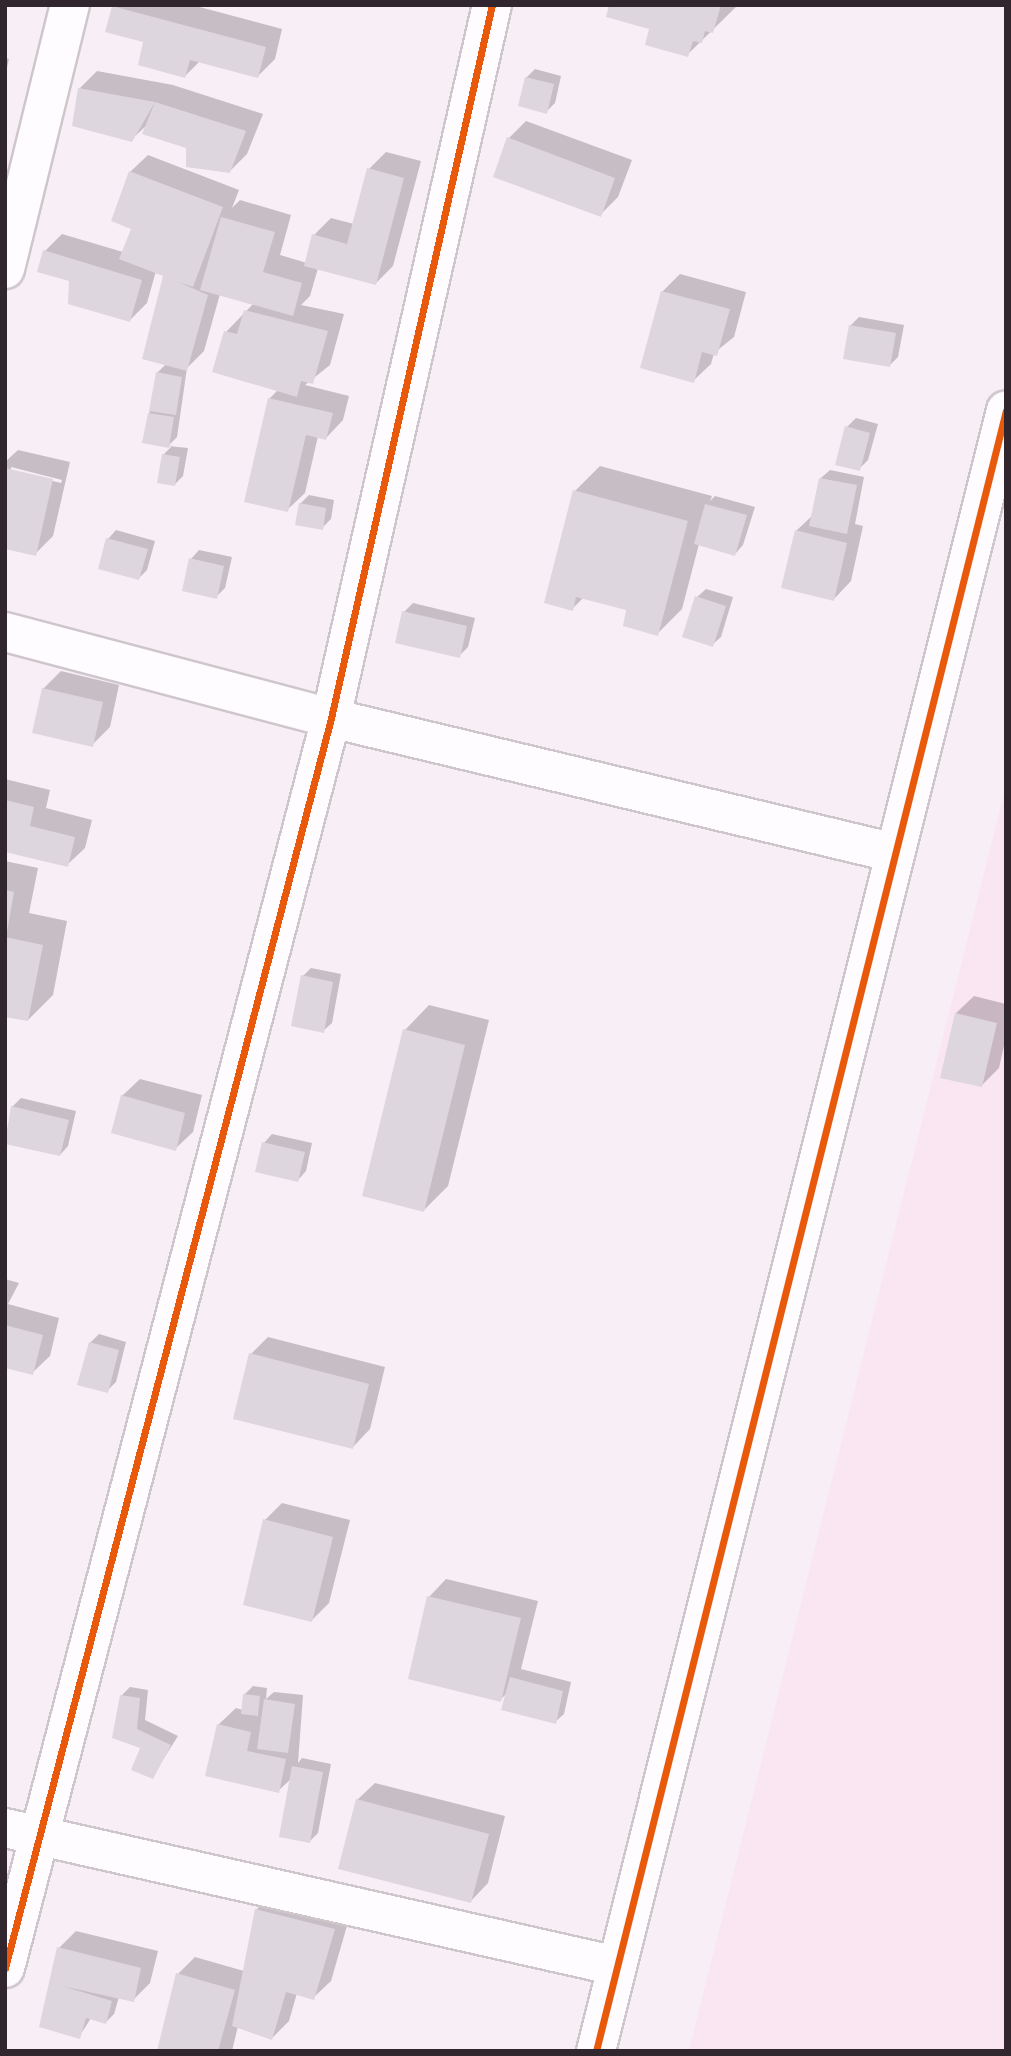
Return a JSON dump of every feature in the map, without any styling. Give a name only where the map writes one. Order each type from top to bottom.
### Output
[{"type":"street","points":[[5,269],[71,5]]},
{"type":"street","points":[[5,1968],[21,1832],[331,718],[492,5]]},
{"type":"street","points":[[596,2051],[1006,411]]},
{"type":"street","points":[[5,632],[331,718],[895,853]]},
{"type":"street","points":[[21,1832],[617,1966]]},
{"type":"shaded area","points":[[1006,785],[1006,2051],[689,2051]]},
{"type":"building","points":[[609,5],[721,5],[713,33],[705,31],[702,43],[693,41],[688,57],[645,45],[649,29],[606,17]]},
{"type":"building","points":[[112,6],[266,47],[258,78],[190,60],[185,78],[138,65],[143,42],[105,32]]},
{"type":"building","points":[[525,77],[554,84],[547,114],[518,106]]},
{"type":"building","points":[[78,88],[155,102],[132,142],[72,126]]},
{"type":"building","points":[[155,102],[246,131],[230,173],[186,167],[186,148],[142,134]]},
{"type":"building","points":[[507,137],[615,178],[601,217],[493,177]]},
{"type":"building","points":[[367,168],[404,178],[376,285],[304,266],[312,234],[347,244]]},
{"type":"building","points":[[129,171],[223,207],[193,287],[178,282],[208,295],[187,371],[142,359],[163,276],[119,259],[131,229],[111,221]]},
{"type":"building","points":[[221,217],[275,232],[263,272],[302,283],[293,316],[200,290]]},
{"type":"building","points":[[43,250],[142,280],[130,322],[68,304],[69,281],[37,272]]},
{"type":"building","points":[[661,291],[730,309],[717,356],[702,352],[694,383],[640,368]]},
{"type":"building","points":[[244,310],[328,331],[313,384],[301,381],[297,397],[212,372],[224,331],[237,334]]},
{"type":"building","points":[[849,325],[896,333],[890,367],[843,359]]},
{"type":"building","points":[[156,372],[182,377],[176,415],[149,411]]},
{"type":"building","points":[[268,398],[333,413],[326,440],[306,435],[288,512],[244,502]]},
{"type":"building","points":[[148,413],[174,417],[169,448],[142,443]]},
{"type":"building","points":[[845,426],[870,433],[860,471],[835,465]]},
{"type":"building","points":[[162,454],[180,457],[175,486],[157,483]]},
{"type":"building","points":[[5,468],[53,479],[36,556],[5,549]]},
{"type":"building","points":[[819,478],[857,485],[847,534],[809,526]]},
{"type":"building","points":[[573,490],[688,521],[658,636],[623,626],[626,610],[576,597],[573,611],[544,603]]},
{"type":"building","points":[[299,503],[326,508],[323,530],[295,525]]},
{"type":"building","points":[[705,504],[747,515],[735,556],[694,544]]},
{"type":"building","points":[[795,530],[847,543],[834,601],[781,588]]},
{"type":"building","points":[[106,538],[148,549],[139,580],[98,569]]},
{"type":"building","points":[[189,558],[224,566],[217,599],[182,591]]},
{"type":"building","points":[[695,596],[726,606],[713,647],[682,637]]},
{"type":"building","points":[[402,611],[467,626],[460,658],[395,643]]},
{"type":"building","points":[[42,688],[103,702],[93,747],[32,733]]},
{"type":"building","points":[[5,800],[34,807],[30,826],[75,837],[68,867],[5,852]]},
{"type":"building","points":[[5,890],[14,892],[7,932],[5,932]]},
{"type":"building","points":[[5,937],[43,945],[28,1021],[5,1017]]},
{"type":"building","points":[[301,975],[333,982],[324,1033],[291,1026]]},
{"type":"building","points":[[955,1013],[997,1023],[982,1087],[940,1078]]},
{"type":"building","points":[[403,1029],[465,1045],[424,1212],[362,1196]]},
{"type":"building","points":[[121,1095],[185,1113],[176,1151],[111,1133]]},
{"type":"building","points":[[11,1106],[69,1120],[60,1156],[5,1144]]},
{"type":"building","points":[[262,1142],[305,1152],[298,1182],[255,1172]]},
{"type":"building","points":[[5,1325],[43,1335],[33,1375],[5,1368]]},
{"type":"building","points":[[89,1342],[119,1350],[108,1393],[77,1385]]},
{"type":"building","points":[[249,1353],[369,1384],[353,1449],[233,1419]]},
{"type":"building","points":[[263,1519],[333,1537],[312,1622],[243,1605]]},
{"type":"building","points":[[427,1596],[521,1618],[501,1702],[408,1679]]},
{"type":"building","points":[[510,1677],[563,1691],[556,1724],[501,1710]]},
{"type":"building","points":[[243,1694],[260,1696],[258,1716],[241,1714]]},
{"type":"building","points":[[120,1695],[140,1698],[137,1729],[171,1745],[153,1779],[131,1770],[140,1748],[112,1738]]},
{"type":"building","points":[[264,1699],[295,1704],[288,1753],[257,1749]]},
{"type":"building","points":[[217,1724],[251,1732],[247,1751],[286,1759],[279,1793],[205,1776]]},
{"type":"building","points":[[292,1766],[323,1772],[310,1843],[279,1837]]},
{"type":"building","points":[[356,1799],[489,1834],[471,1903],[338,1869]]},
{"type":"building","points":[[255,1909],[335,1929],[314,2000],[286,1992],[272,2040],[232,2026]]},
{"type":"building","points":[[57,1947],[141,1968],[134,2002],[62,1986],[112,2001],[106,2024],[86,2018],[80,2039],[39,2027]]},
{"type":"building","points":[[176,1973],[235,1990],[218,2051],[157,2051]]},
{"type":"cycle path","points":[[5,1968],[331,718],[492,5]]},
{"type":"cycle path","points":[[596,2051],[1006,410]]}]
